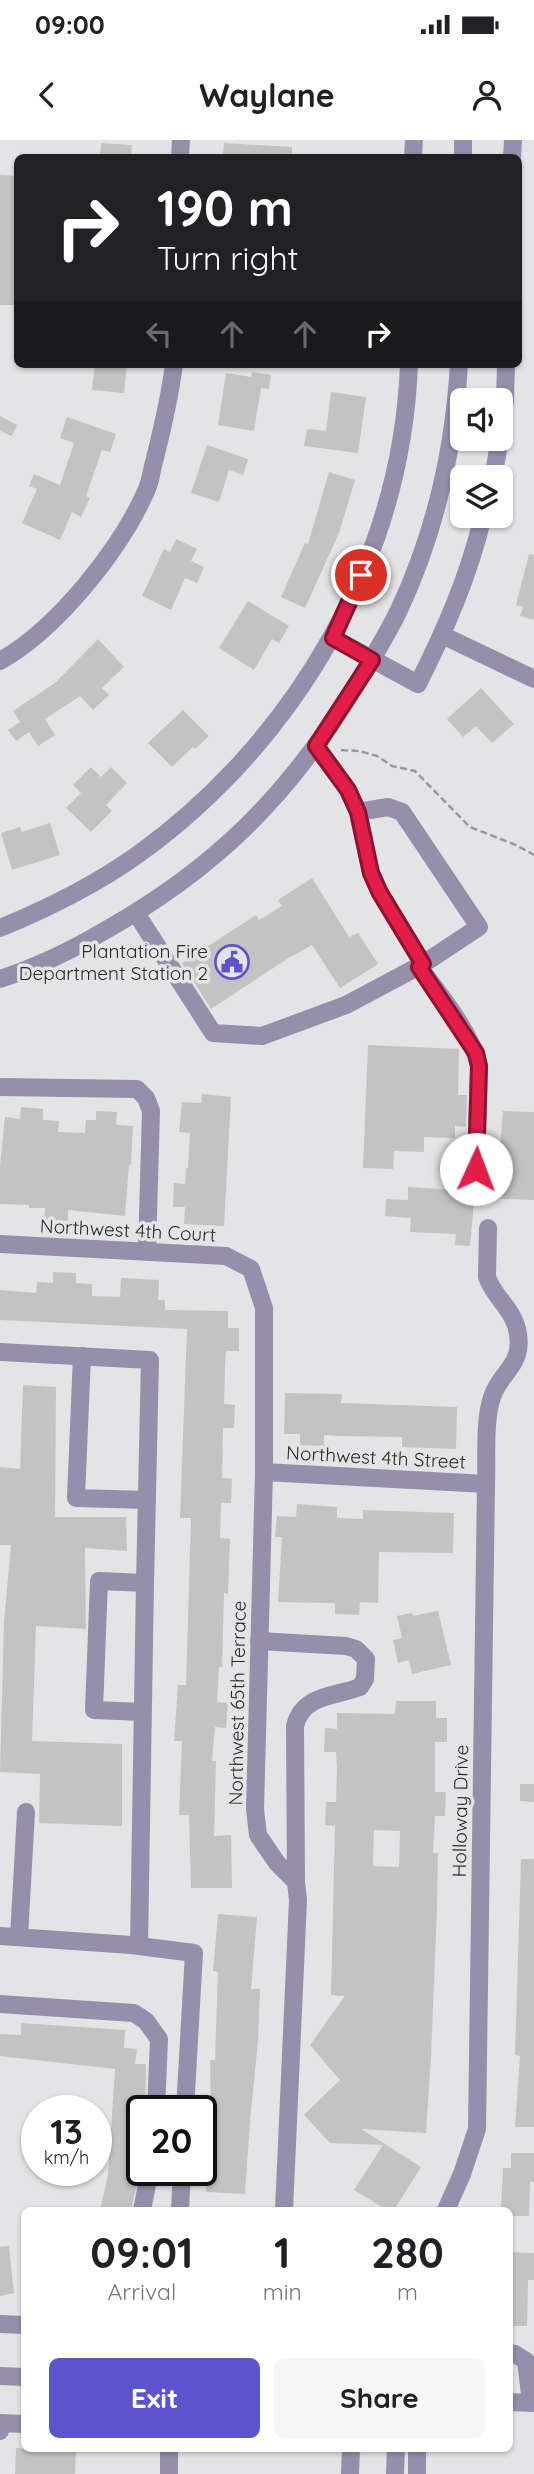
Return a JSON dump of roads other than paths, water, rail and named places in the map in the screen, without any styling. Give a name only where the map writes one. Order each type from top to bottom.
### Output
[{"type":"street","points":[[0,661],[12,654],[65,608],[110,555],[147,488],[168,408],[173,368]]},
{"type":"street","points":[[0,928],[61,900],[139,854],[229,778],[267,733],[333,638],[369,556],[396,467],[409,368]]},
{"type":"street","points":[[0,979],[55,957],[136,913],[217,856],[268,806],[316,746],[372,660],[403,600],[433,520],[453,430],[458,368]]},
{"type":"street","points":[[505,388],[506,368]]},
{"type":"street","points":[[333,638],[418,684],[464,582],[480,528]]},
{"type":"street","points":[[442,635],[534,679]]},
{"type":"street","points":[[316,746],[348,790],[358,812],[375,883],[421,965],[476,1053],[479,1066],[476,1169]]},
{"type":"street","points":[[136,913],[213,1033],[262,1036],[346,1005],[421,965],[479,927],[402,812],[388,807],[358,812]]},
{"type":"street","points":[[0,1087],[136,1089],[146,1098],[151,1111],[147,1251]]},
{"type":"street","name":"Holloway Drive","points":[[447,2207],[477,2129],[485,1484],[489,1407],[492,1394],[516,1361],[519,1347],[519,1334],[513,1317],[486,1278],[488,1228]]},
{"type":"street","name":"Northwest 4th Court","points":[[0,1244],[226,1256],[251,1269]]},
{"type":"street","name":"Northwest 65th Terrace","points":[[251,1269],[264,1308],[264,1472],[255,1809],[258,1835],[277,1863],[296,1882]]},
{"type":"street","points":[[0,1352],[150,1360],[139,1945]]},
{"type":"street","points":[[82,1356],[76,1498],[146,1500]]},
{"type":"street","name":"Northwest 4th Street","points":[[264,1472],[485,1484]]},
{"type":"street","points":[[142,1712],[94,1710],[99,1581],[145,1583]]},
{"type":"street","points":[[260,1641],[346,1646],[356,1649],[366,1659],[365,1679],[360,1687],[318,1699],[301,1712],[295,1726],[298,1900],[284,2207]]},
{"type":"street","points":[[19,1937],[26,1812]]},
{"type":"street","points":[[0,1936],[139,1945],[194,1953],[187,2095]]},
{"type":"street","points":[[0,2004],[134,2013],[146,2021],[159,2039],[157,2095]]},
{"type":"street","points":[[143,2207],[147,2186]]},
{"type":"street","points":[[180,2207],[181,2186]]},
{"type":"street","points":[[0,2324],[21,2325]]},
{"type":"street","points":[[513,2402],[533,2403],[523,2358]]},
{"type":"street","points":[[0,2376],[21,2377]]},
{"type":"street","points":[[0,2431],[1,2423],[21,2424]]},
{"type":"street","points":[[169,2452],[169,2474]]},
{"type":"street","points":[[350,2474],[351,2452]]},
{"type":"street","points":[[395,2474],[396,2452]]},
{"type":"street","points":[[417,2452],[417,2474]]},
{"type":"place","name":"Plantation Fire Department Station 2","points":[[232,962]]}]
